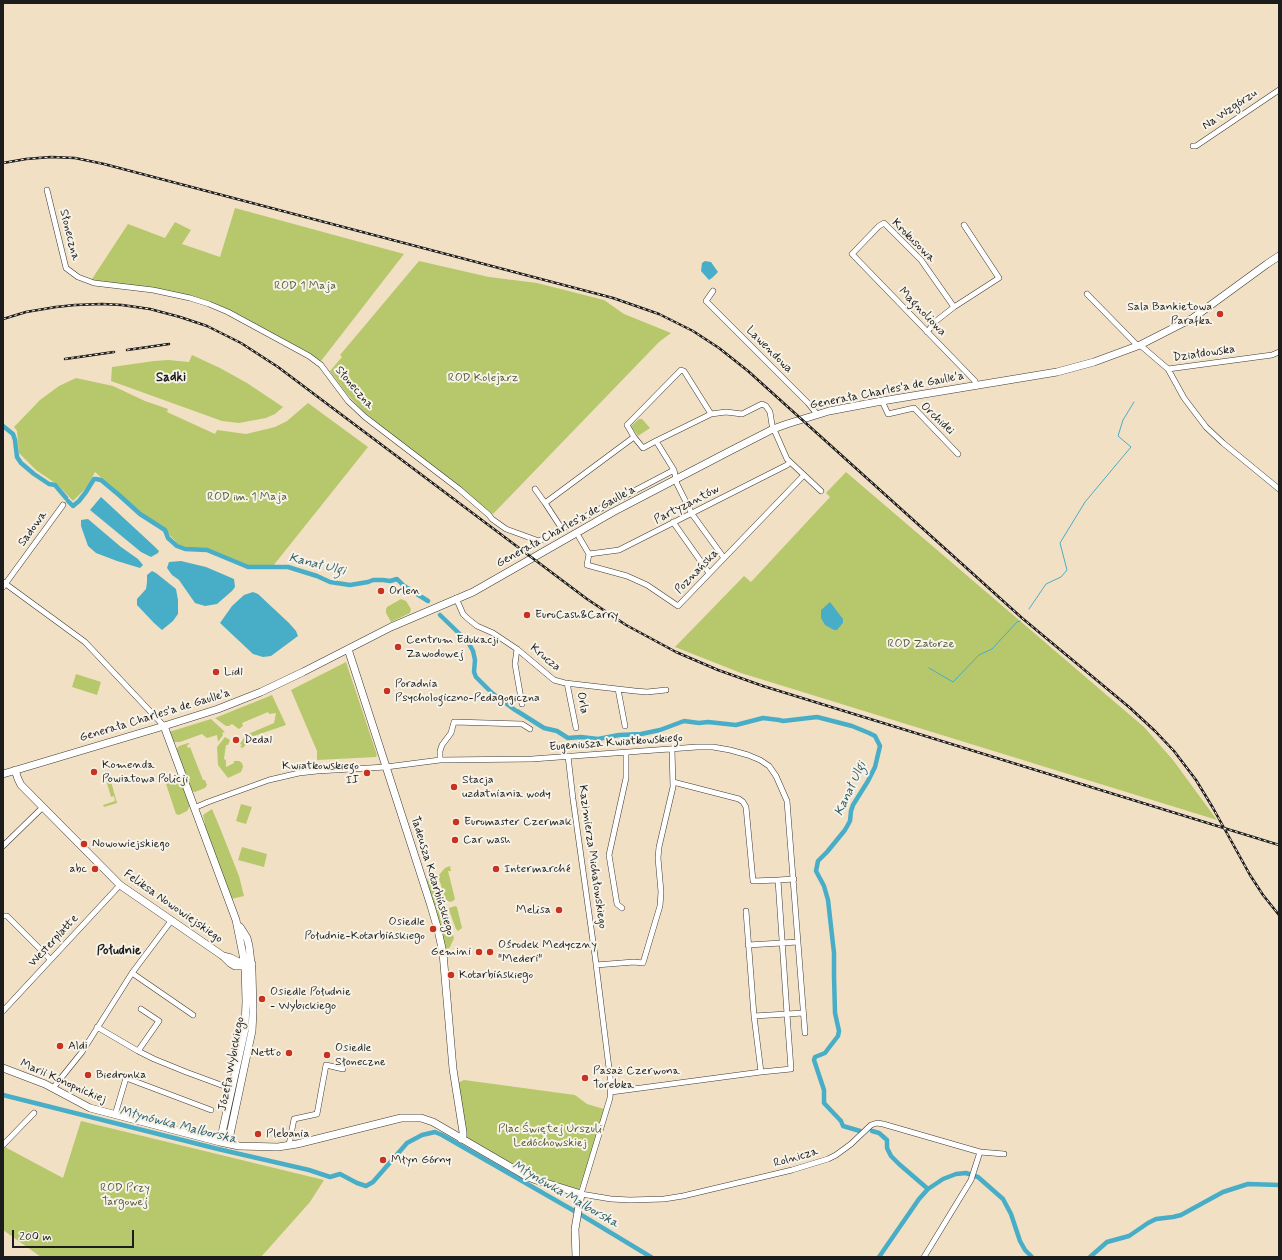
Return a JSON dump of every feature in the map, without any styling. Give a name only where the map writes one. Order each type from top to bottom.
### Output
[{"type":"street","name":"Na Wzgórzu","points":[[1193,146],[1196,146],[1279,90]]},
{"type":"street","name":"Słoneczna","points":[[47,190],[66,268],[78,276],[94,283],[153,290],[190,298],[228,312],[315,360],[325,369],[355,408],[459,489],[501,527],[539,542],[674,470]]},
{"type":"street","name":"Krokusowa","points":[[852,254],[879,226],[884,223],[921,260],[954,308]]},
{"type":"street","points":[[926,332],[936,321],[999,278],[964,225]]},
{"type":"street","name":"Magnoliowa","points":[[852,254],[975,381],[976,386]]},
{"type":"street","name":"Generała Charles'a de Gaulle'a","points":[[3,774],[218,709],[282,683],[391,627],[483,586],[612,512],[773,429],[816,414],[882,401],[1057,372],[1094,362],[1139,346],[1193,318],[1279,256]]},
{"type":"street","name":"Lawendowa","points":[[713,291],[706,301],[812,407],[816,414]]},
{"type":"street","name":"Działdowska","points":[[1087,294],[1139,346],[1168,369],[1272,355],[1279,352]]},
{"type":"street","points":[[1168,369],[1184,398],[1206,427],[1279,489]]},
{"type":"street","points":[[711,414],[684,371],[681,370],[627,425],[643,448],[711,414],[726,412],[742,414],[762,404],[766,406],[770,412],[773,429],[787,459],[821,491]]},
{"type":"street","name":"Orchidei","points":[[882,401],[888,414],[914,408],[958,454]]},
{"type":"street","points":[[545,504],[634,437]]},
{"type":"street","points":[[656,441],[674,470],[678,484],[692,514],[724,558]]},
{"type":"street","name":"Partyzantów","points":[[588,554],[619,550],[788,466],[790,462]]},
{"type":"street","name":"Poznańska","points":[[579,536],[588,554],[587,565],[627,576],[647,585],[678,606],[804,474]]},
{"type":"street","points":[[535,489],[562,529]]},
{"type":"street","name":"Sadowa","points":[[4,584],[63,505]]},
{"type":"street","points":[[673,522],[710,573]]},
{"type":"street","points":[[4,584],[85,642],[164,726]]},
{"type":"street","name":"Krucza","points":[[456,598],[463,614],[467,618],[477,626],[493,633],[517,649],[554,680],[567,683],[647,692],[666,690]]},
{"type":"street","name":"Tadeusza Kotarbińskiego","points":[[348,649],[432,906],[443,953],[453,1069],[463,1132],[461,1139]]},
{"type":"street","points":[[517,649],[515,664],[522,704]]},
{"type":"street","name":"Orla","points":[[567,683],[576,728]]},
{"type":"street","points":[[618,689],[625,726]]},
{"type":"street","points":[[440,760],[442,745],[451,733],[454,722],[522,724],[530,729]]},
{"type":"street","name":"Józefa Wybickiego","points":[[164,726],[236,920],[248,965],[253,996],[252,1031],[228,1144]]},
{"type":"street","name":"Eugeniusza Kwiatkowskiego","points":[[194,808],[269,780],[286,775],[318,770],[386,767],[440,760],[532,758],[705,747],[730,750],[760,760],[769,766],[776,776],[787,801],[805,1033]]},
{"type":"street","points":[[596,965],[634,962],[643,963],[660,906],[661,892],[658,864],[659,847],[674,782],[672,749]]},
{"type":"street","points":[[622,908],[617,904],[609,855],[626,778],[626,753]]},
{"type":"street","name":"Kazimierza Michałowskiego","points":[[568,756],[611,1084],[611,1092],[581,1194]]},
{"type":"street","name":"Feliksa Nowowiejskiego","points":[[15,770],[19,782],[120,885],[223,956],[230,963],[235,966],[248,965]]},
{"type":"street","points":[[674,782],[736,798],[743,802],[748,816],[753,881],[794,879]]},
{"type":"street","points":[[3,846],[43,807]]},
{"type":"street","points":[[611,1092],[791,1069],[778,880]]},
{"type":"street","name":"Westerplatte","points":[[3,1011],[120,885]]},
{"type":"street","points":[[746,911],[754,1016],[761,1072]]},
{"type":"street","points":[[3,916],[8,916],[50,959]]},
{"type":"street","points":[[52,1088],[82,1052],[132,972],[171,921]]},
{"type":"street","points":[[748,945],[798,942]]},
{"type":"street","name":"Józefa Wybickiego","points":[[220,1142],[246,1021],[248,965]]},
{"type":"street","points":[[132,972],[192,1015]]},
{"type":"street","points":[[138,1051],[159,1020],[140,1009]]},
{"type":"street","points":[[754,1016],[803,1014]]},
{"type":"street","points":[[97,1027],[138,1051],[170,1066],[232,1089]]},
{"type":"street","points":[[289,1145],[294,1119],[317,1114],[326,1065],[343,1068]]},
{"type":"street","name":"Marii Konopnickiej","points":[[3,1068],[52,1088],[86,1106],[228,1144],[265,1147],[289,1145],[316,1140],[401,1118],[421,1118],[433,1122],[532,1179],[581,1194]]},
{"type":"street","name":"Marii Konopnickiej","points":[[115,1115],[126,1078],[211,1110]]},
{"type":"street","points":[[3,1145],[34,1113]]},
{"type":"street","name":"Rolnicza","points":[[581,1194],[610,1199],[664,1199],[683,1196],[792,1170],[828,1159],[836,1155],[851,1144],[871,1125],[878,1123],[980,1152],[1004,1154]]},
{"type":"street","points":[[924,1257],[972,1178],[980,1152]]},
{"type":"street","points":[[576,1257],[574,1236],[581,1194]]},
{"type":"green space","name":"ROD 1 Maja","points":[[235,208],[404,254],[321,361],[303,349],[298,348],[211,302],[94,281],[92,279],[128,224],[165,238],[175,222],[191,230],[182,244],[220,257]]},
{"type":"green space","name":"ROD Kolejarz","points":[[419,261],[489,277],[537,283],[604,300],[624,314],[671,333],[659,342],[493,514],[362,410],[347,394],[330,371],[342,357],[340,355]]},
{"type":"green space","points":[[192,355],[247,383],[283,407],[275,414],[266,418],[239,423],[222,421],[111,381],[112,367],[168,360],[189,362]]},
{"type":"green space","name":"ROD im. 1 Maja","points":[[76,378],[113,386],[145,401],[168,409],[167,412],[215,434],[217,430],[246,434],[275,427],[287,421],[308,403],[368,447],[273,566],[247,566],[207,549],[187,549],[180,546],[162,527],[140,513],[95,472],[87,487],[73,501],[58,485],[36,470],[19,453],[17,431],[14,427],[40,400],[59,386]]},
{"type":"green space","points":[[639,419],[642,419],[650,428],[638,436],[631,426]]},
{"type":"green space","name":"ROD Zatorze","points":[[846,472],[1144,727],[1173,760],[1217,820],[741,673],[675,647],[744,576],[751,582],[830,497],[826,493]]},
{"type":"green space","points":[[401,599],[406,601],[411,609],[410,613],[391,622],[386,613],[386,609]]},
{"type":"green space","points":[[346,662],[377,755],[376,757],[317,760],[317,751],[291,690]]},
{"type":"green space","points":[[76,674],[101,682],[97,695],[72,687]]},
{"type":"green space","points":[[272,695],[286,725],[251,737],[243,748],[240,747],[242,745],[240,744],[246,735],[274,723],[276,713],[269,714],[268,712],[242,723],[243,726],[239,729],[232,724],[226,726],[215,718]]},
{"type":"green space","points":[[211,719],[225,732],[222,733],[223,735],[218,742],[217,735],[207,738],[202,734],[180,742],[173,742],[169,732]]},
{"type":"green space","points":[[225,737],[230,740],[228,745],[226,745],[224,759],[226,760],[226,767],[234,763],[234,761],[239,761],[242,763],[243,767],[241,772],[228,778],[218,765],[217,747]]},
{"type":"green space","points":[[188,743],[190,744],[187,745],[188,748],[190,747],[203,780],[205,780],[207,785],[205,788],[195,792],[191,791],[176,750],[179,746]]},
{"type":"green space","points":[[108,771],[117,803],[104,807],[103,805],[115,801],[114,796],[111,797],[104,773]]},
{"type":"green space","points":[[174,778],[182,781],[191,804],[187,811],[179,815],[176,814],[165,781]]},
{"type":"green space","points":[[241,804],[252,807],[246,824],[236,821]]},
{"type":"green space","points":[[212,809],[239,876],[244,896],[231,899],[203,825],[205,824],[203,815]]},
{"type":"green space","points":[[242,847],[267,854],[264,867],[238,860]]},
{"type":"green space","points":[[450,866],[451,871],[448,871],[455,899],[450,902],[446,900],[438,876],[445,868]]},
{"type":"green space","points":[[431,877],[435,879],[454,938],[448,949],[445,948],[426,882]]},
{"type":"green space","points":[[455,906],[457,907],[462,928],[458,931],[449,910],[449,908]]},
{"type":"green space","name":"Plac Świętej Urszuli Ledóchowskiej","points":[[464,1080],[575,1095],[587,1104],[604,1109],[587,1168],[579,1189],[575,1190],[533,1177],[466,1138],[457,1083]]},
{"type":"green space","name":"ROD Przy Targowej","points":[[81,1121],[324,1180],[310,1202],[261,1257],[41,1257],[3,1230],[3,1149],[5,1147],[63,1178]]},
{"type":"water","points":[[705,261],[711,262],[718,272],[709,280],[701,271],[702,263]]},
{"type":"water","points":[[101,497],[154,546],[159,551],[158,553],[151,557],[141,552],[90,510]]},
{"type":"water","points":[[88,519],[121,547],[138,559],[143,565],[140,568],[96,553],[88,546],[81,526],[81,520]]},
{"type":"water","points":[[181,561],[206,567],[234,579],[235,587],[217,604],[205,606],[195,603],[179,580],[172,575],[167,568],[169,562]]},
{"type":"water","points":[[152,571],[176,589],[178,600],[178,614],[173,621],[162,630],[137,605],[137,599],[146,589],[147,575]]},
{"type":"water","points":[[253,592],[258,594],[289,623],[296,631],[298,636],[271,656],[263,657],[253,654],[220,623],[232,606],[244,595]]},
{"type":"water","points":[[830,602],[843,619],[843,623],[837,630],[825,625],[821,618],[821,610]]},
{"type":"waterway","points":[[1029,609],[1046,584],[1061,577],[1067,570],[1060,543],[1085,502],[1131,447],[1118,436],[1123,420],[1134,402]]},
{"type":"waterway","points":[[3,426],[13,434],[17,457],[21,463],[49,484],[55,485],[66,498]]},
{"type":"waterway","name":"Kanał Ulgi","points":[[68,501],[73,506],[79,501],[94,479],[101,480],[140,514],[165,530],[168,538],[177,546],[185,549],[207,550],[248,567],[288,567],[317,576],[330,582],[350,585],[373,580],[390,581],[397,579],[404,586],[428,601]]},
{"type":"waterway","name":"Kanał Ulgi","points":[[440,615],[468,642],[473,651],[475,660],[474,672],[476,677],[492,693],[515,710]]},
{"type":"waterway","points":[[929,668],[953,682],[979,655],[992,649],[1017,622],[1020,621]]},
{"type":"waterway","name":"Kanał Ulgi","points":[[517,711],[544,728],[557,731],[568,738],[581,737],[598,739],[619,735],[641,734],[660,730],[684,721],[736,725],[763,718],[783,721],[817,717],[852,726],[875,736],[880,746],[875,767],[853,805],[850,821],[845,830],[818,861],[816,871],[824,886],[828,900],[834,953],[835,1013],[839,1031],[838,1036],[825,1053],[815,1057],[814,1060],[824,1090],[824,1103],[841,1121],[843,1126],[860,1131]]},
{"type":"waterway","name":"Młynówka Malborska","points":[[3,1095],[218,1149],[309,1170],[330,1177],[340,1174],[366,1186],[373,1182],[407,1143],[422,1135],[435,1132],[583,1216],[651,1257]]},
{"type":"waterway","name":"Kanał Ulgi","points":[[872,1131],[879,1133],[887,1140],[887,1148],[891,1156],[928,1189]]},
{"type":"waterway","name":"Młynówka Malborska","points":[[879,1257],[919,1199],[928,1189],[943,1179],[956,1174],[966,1173],[978,1177],[1003,1199],[1011,1214],[1020,1241],[1025,1250],[1032,1257]]},
{"type":"waterway","name":"Młynówka Malborska","points":[[1090,1257],[1107,1242],[1129,1236],[1156,1219],[1181,1215],[1223,1192],[1248,1184],[1279,1185]]},
{"type":"railway","points":[[3,163],[51,157],[75,158],[104,164],[613,298],[659,314],[693,331],[719,348],[748,371],[1022,618],[1129,707],[1155,731],[1174,751],[1196,780],[1250,875],[1263,895],[1279,915]]},
{"type":"railway","points":[[3,319],[26,312],[56,307],[102,304],[150,309],[207,326],[241,343],[278,367],[587,599],[626,625],[676,652],[718,670],[763,686],[1279,845]]},
{"type":"railway","points":[[127,350],[169,344]]},
{"type":"railway","points":[[65,359],[114,352]]},
{"type":"place","name":"Sala Bankietowa Parafka","points":[[1220,314]]},
{"type":"place","name":"Orlen","points":[[381,591]]},
{"type":"place","name":"EuroCash&Carry","points":[[527,615]]},
{"type":"place","name":"Centrum Edukacji Zawodowej","points":[[398,647]]},
{"type":"place","name":"Lidl","points":[[216,672]]},
{"type":"place","name":"Poradnia Psychologiczno-Pedagogiczna","points":[[387,691]]},
{"type":"place","name":"Dedal","points":[[236,740]]},
{"type":"place","name":"Komenda Powiatowa Policji","points":[[94,772]]},
{"type":"place","name":"Kwiatkowskiego II","points":[[367,773]]},
{"type":"place","name":"Stacja uzdatniania wody","points":[[454,787]]},
{"type":"place","name":"Euromaster Czermak","points":[[456,822]]},
{"type":"place","name":"Car wash","points":[[455,840]]},
{"type":"place","name":"Nowowiejskiego","points":[[84,844]]},
{"type":"place","name":"abc","points":[[95,869]]},
{"type":"place","name":"Intermarché","points":[[496,869]]},
{"type":"place","name":"Melisa","points":[[559,910]]},
{"type":"place","name":"Osiedle Południe-Kotarbińskiego","points":[[433,929]]},
{"type":"place","name":"Gemini","points":[[479,952]]},
{"type":"place","name":"Ośrodek Medyczny \"Mederi\"","points":[[490,952]]},
{"type":"place","name":"Kotarbińskiego","points":[[451,975]]},
{"type":"place","name":"Osiedle Południe - Wybickiego","points":[[262,999]]},
{"type":"place","name":"Aldi","points":[[60,1046]]},
{"type":"place","name":"Netto","points":[[289,1053]]},
{"type":"place","name":"Osiedle Słoneczne","points":[[327,1055]]},
{"type":"place","name":"Biedronka","points":[[88,1075]]},
{"type":"place","name":"Pasaż Czerwona Torebka","points":[[585,1078]]},
{"type":"place","name":"Plebania","points":[[258,1134]]},
{"type":"place","name":"Młyn Górny","points":[[383,1160]]},
{"type":"district","name":"Sadki","points":[[171,378]]},
{"type":"district","name":"Południe","points":[[119,951]]}]
